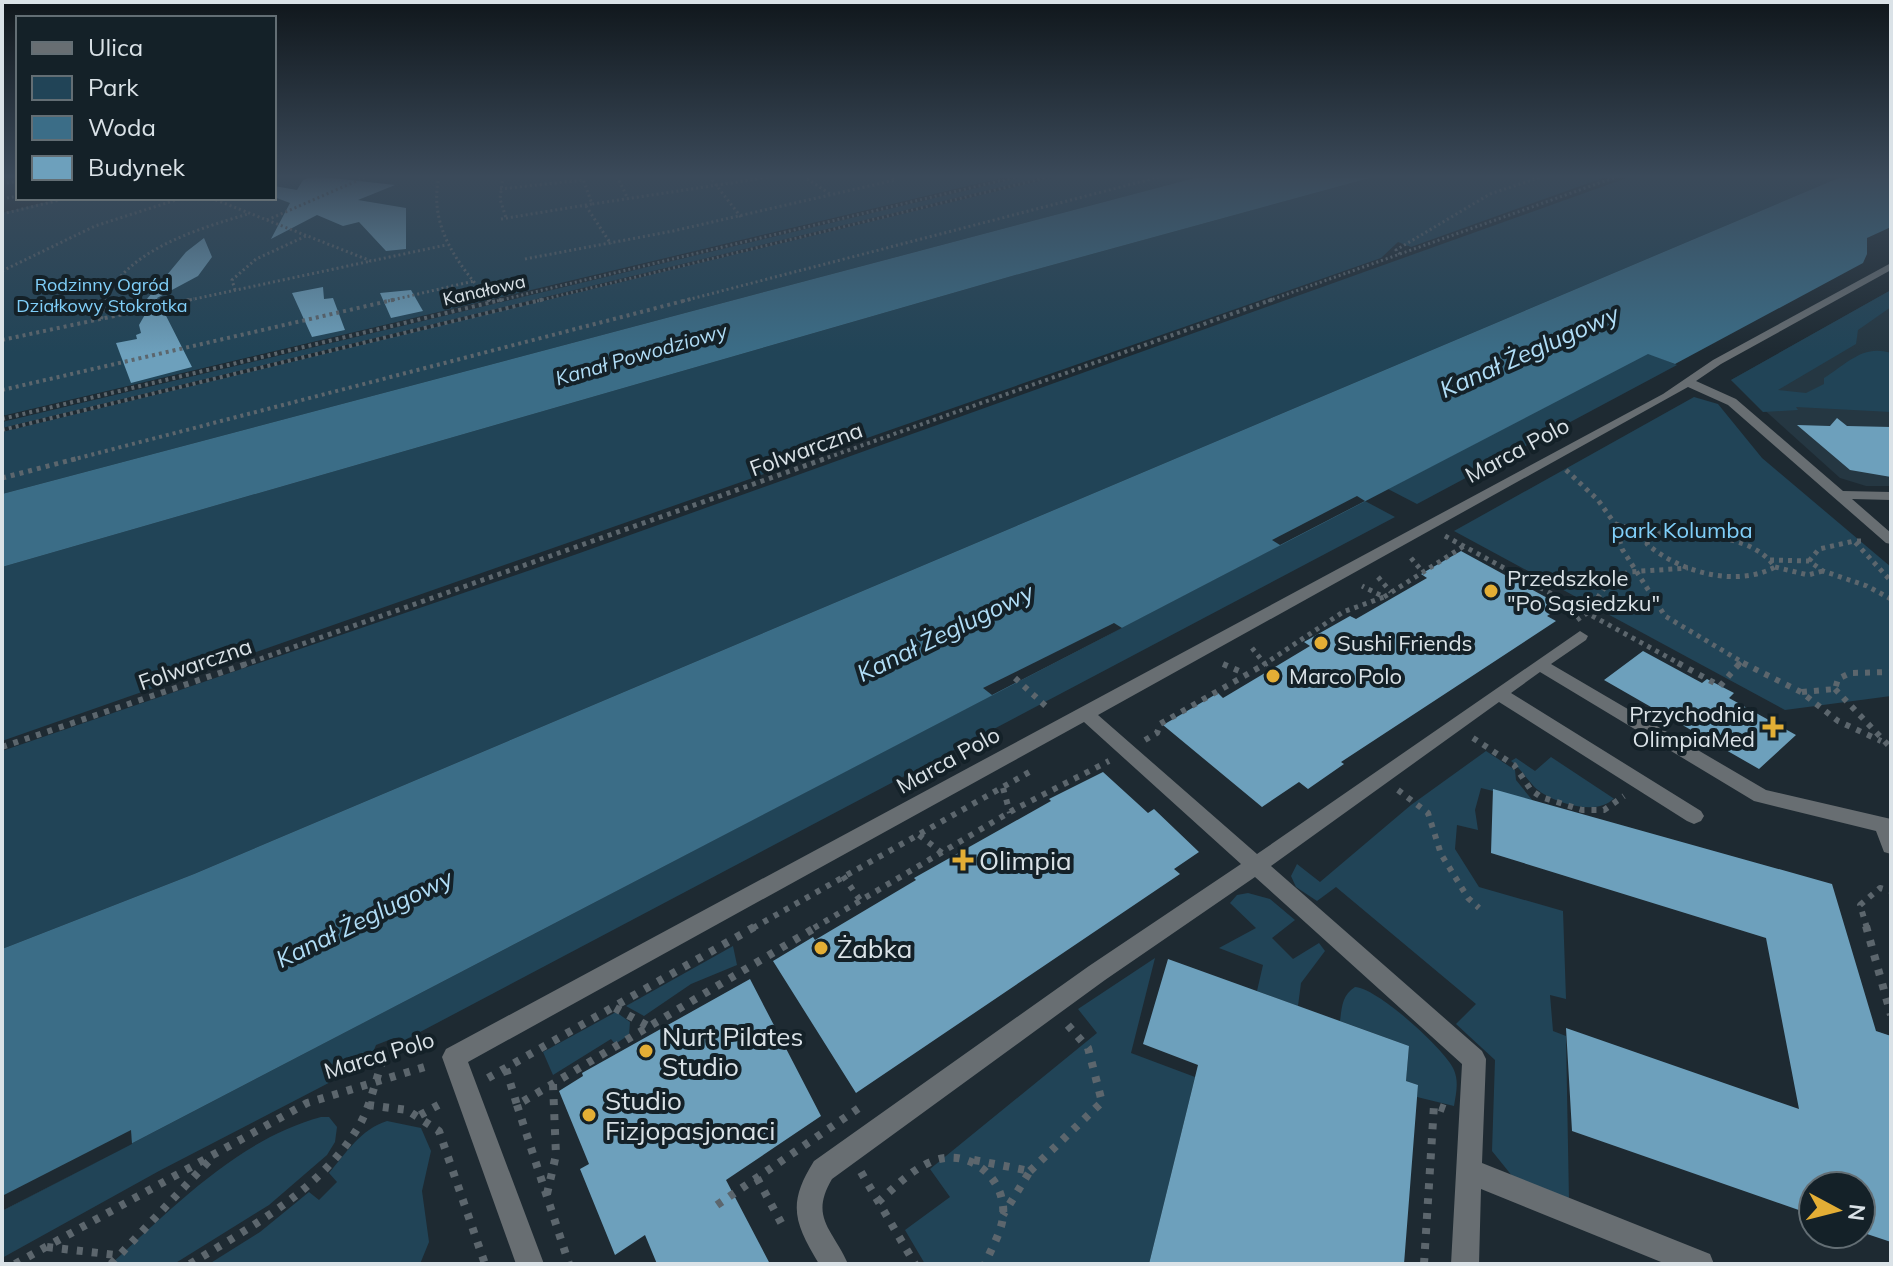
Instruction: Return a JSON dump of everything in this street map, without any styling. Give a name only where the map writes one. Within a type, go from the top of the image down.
[{"type":"street","name":"Marca Polo","points":[[454,1057],[1690,383],[1717,362],[1891,266]]},
{"type":"street","points":[[1690,383],[1732,402],[1891,540]]},
{"type":"street","points":[[1838,495],[1891,496]]},
{"type":"street","points":[[834,1264],[808,1221],[808,1192],[823,1170],[1051,1006],[1580,636]]},
{"type":"street","points":[[1540,665],[1761,796],[1887,826],[1891,846]]},
{"type":"street","points":[[1499,694],[1694,816]]},
{"type":"street","points":[[1085,713],[1474,1059],[1465,1264]]},
{"type":"street","points":[[454,1057],[530,1264]]},
{"type":"street","points":[[1469,1171],[1700,1264]]},
{"type":"path","points":[[2,271],[78,235]]},
{"type":"path","points":[[101,319],[106,298],[120,278],[141,259],[190,235]]},
{"type":"path","points":[[307,235],[371,261]]},
{"type":"path","points":[[235,290],[232,280],[236,275],[259,259],[307,235]]},
{"type":"path","points":[[443,235],[446,245],[491,302]]},
{"type":"path","points":[[605,235],[611,244]]},
{"type":"path","points":[[525,259],[654,235]]},
{"type":"path","name":"Kanałowa","points":[[2,419],[772,235]]},
{"type":"path","points":[[2,430],[809,235]]},
{"type":"path","points":[[2,478],[936,235]]},
{"type":"path","points":[[1400,254],[1396,250],[1403,243],[1419,235]]},
{"type":"path","name":"Folwarczna","points":[[2,747],[313,641],[1453,235]]},
{"type":"path","points":[[2,340],[446,245]]},
{"type":"path","points":[[2,390],[474,281]]},
{"type":"path","points":[[1547,461],[1592,491],[1615,524],[1622,549],[1632,568],[1653,601],[1675,626],[1801,692],[1832,717],[1891,748]]},
{"type":"path","points":[[1615,524],[1651,534],[1699,535],[1744,546],[1770,560],[1775,567]]},
{"type":"path","points":[[1438,532],[1720,686],[1741,662]]},
{"type":"path","points":[[1651,534],[1647,544],[1652,550],[1688,568]]},
{"type":"path","points":[[1809,561],[1819,549],[1866,540]]},
{"type":"path","points":[[1854,541],[1891,581]]},
{"type":"path","points":[[1135,745],[1157,733],[1160,724],[1265,664],[1343,612],[1384,597],[1464,546]]},
{"type":"path","points":[[1411,558],[1422,571]]},
{"type":"path","points":[[1770,560],[1809,561],[1823,571],[1867,586],[1891,599]]},
{"type":"path","points":[[1587,613],[1596,605],[1602,590],[1632,568],[1688,568],[1738,576],[1759,574],[1775,567],[1808,575],[1823,571]]},
{"type":"path","points":[[1378,577],[1391,592]]},
{"type":"path","points":[[1362,586],[1384,597]]},
{"type":"path","points":[[1252,648],[1265,664]]},
{"type":"path","points":[[1223,664],[1245,673]]},
{"type":"path","points":[[1835,689],[1838,679],[1850,673],[1891,672]]},
{"type":"path","points":[[1015,678],[1039,702]]},
{"type":"path","points":[[1801,692],[1835,689]]},
{"type":"path","points":[[1835,689],[1881,741]]},
{"type":"path","points":[[1454,725],[1514,765],[1531,790],[1555,803],[1604,810],[1640,782]]},
{"type":"path","points":[[1101,749],[1121,765]]},
{"type":"path","points":[[517,1105],[1010,813],[1113,758]]},
{"type":"path","points":[[569,1264],[503,1070],[1039,767]]},
{"type":"path","points":[[1394,787],[1428,813],[1441,854],[1468,898],[1479,908]]},
{"type":"path","points":[[1003,788],[1010,813]]},
{"type":"path","points":[[919,835],[942,853]]},
{"type":"path","points":[[1891,891],[1880,888],[1860,905],[1891,1015]]},
{"type":"path","points":[[985,1264],[1003,1215],[1030,1171],[1102,1102],[1088,1048],[1051,1006]]},
{"type":"path","points":[[614,1007],[648,1027]]},
{"type":"path","name":"Marca Polo","points":[[15,1264],[328,1094],[374,1084],[454,1057]]},
{"type":"path","points":[[190,1264],[259,1222],[314,1178],[345,1145],[368,1105],[383,1060]]},
{"type":"path","points":[[547,1195],[556,1155],[553,1084]]},
{"type":"path","points":[[717,1205],[872,1099]]},
{"type":"path","points":[[368,1105],[410,1109],[439,1131],[485,1264]]},
{"type":"path","points":[[420,1115],[437,1105]]},
{"type":"path","points":[[1424,1264],[1434,1105],[1471,1118]]},
{"type":"path","points":[[111,1264],[213,1158]]},
{"type":"path","points":[[878,1202],[935,1160],[973,1160],[1030,1171]]},
{"type":"path","points":[[973,1160],[995,1181],[1002,1196],[1003,1215]]},
{"type":"path","points":[[857,1165],[915,1264]]},
{"type":"path","points":[[757,1178],[790,1240]]},
{"type":"path","points":[[46,1247],[117,1255]]},
{"type":"shaded area","points":[[1891,290],[1891,486],[1866,486],[1840,478],[1731,380]]},
{"type":"green space","name":"Rodzinny Ogród Działkowy Stokrotka","points":[[2,235],[762,235],[2,416]]},
{"type":"green space","points":[[780,235],[802,235],[2,428],[2,422]]},
{"type":"green space","points":[[815,235],[979,235],[2,494],[2,432]]},
{"type":"green space","points":[[1161,235],[1444,235],[1411,247],[1398,242],[1381,258],[2,741],[2,567]]},
{"type":"green space","points":[[1467,235],[1703,235],[194,874],[2,949],[2,751],[577,554]]},
{"type":"green space","points":[[1891,290],[1891,307],[1858,330],[1856,344],[1778,390],[1806,393],[1824,384],[1824,378],[1856,356],[1881,351],[1891,353],[1891,412],[1796,407],[1798,410],[1763,412],[1731,380]]},
{"type":"green space","points":[[1648,353],[1677,365],[1417,504],[1388,489]]},
{"type":"green space","name":"park Kolumba","points":[[1694,397],[1718,404],[1762,458],[1891,567],[1891,696],[1785,710],[1454,531]]},
{"type":"green space","points":[[1365,501],[1395,517],[403,1041],[394,1038],[376,1045],[369,1062],[159,1171],[2,1258],[2,1211]]},
{"type":"green space","points":[[1486,751],[1515,770],[1516,780],[1533,801],[1481,788],[1475,810],[1478,830],[1457,825],[1455,849],[1479,887],[1563,911],[1566,999],[1550,995],[1553,1031],[1566,1036],[1569,1201],[1517,1182],[1492,1151],[1495,1060],[1456,1024],[1476,1004],[1336,887],[1317,901],[1296,887],[1291,876],[1297,864],[1320,882],[1411,805]]},
{"type":"green space","points":[[1551,757],[1614,798],[1599,806],[1589,807],[1558,801],[1538,790],[1511,761],[1516,758],[1535,771]]},
{"type":"green space","points":[[1248,893],[1270,899],[1295,920],[1272,938],[1293,959],[1319,943],[1325,951],[1301,983],[1298,1006],[1257,991],[1263,965],[1219,948],[1256,928],[1230,903],[1237,895]]},
{"type":"green space","points":[[733,946],[737,965],[691,984],[644,1016],[626,1006]]},
{"type":"green space","points":[[1155,958],[1131,1053],[1195,1077],[1149,1264],[925,1264],[905,1230],[950,1197],[930,1169],[1097,1033],[1078,1009]]},
{"type":"green space","points":[[1355,987],[1393,1008],[1425,1035],[1448,1061],[1456,1079],[1454,1106],[1417,1097],[1418,1085],[1406,1081],[1409,1046],[1340,1021],[1345,998]]},
{"type":"green space","points":[[616,1012],[630,1022],[629,1035],[615,1044],[611,1039],[553,1075],[543,1052]]},
{"type":"green space","points":[[329,1117],[337,1127],[335,1142],[327,1155],[269,1205],[174,1264],[111,1264],[183,1199],[235,1158],[291,1127]]},
{"type":"green space","points":[[387,1121],[421,1128],[431,1151],[422,1191],[429,1242],[420,1264],[209,1264],[260,1232],[309,1192],[319,1200],[337,1182],[329,1173],[348,1150],[369,1130]]},
{"type":"water","name":"Kanał Powodziowy","points":[[979,235],[1161,235],[2,567],[2,494]]},
{"type":"water","name":"Kanał Żeglugowy","points":[[1703,235],[1873,235],[1867,238],[1867,254],[1863,263],[1675,364],[1648,354],[2,1211],[2,949],[194,874]]},
{"type":"pier","points":[[1357,496],[1365,501],[1280,545],[1272,540]]},
{"type":"pier","points":[[1114,623],[1122,628],[992,695],[983,688]]},
{"type":"pier","points":[[131,1130],[132,1144],[2,1211],[2,1196]]},
{"type":"building","points":[[371,235],[406,235],[406,249],[386,251]]},
{"type":"building","points":[[204,238],[212,257],[198,276],[157,298],[192,367],[131,383],[116,343],[137,339],[136,335],[141,333],[139,325],[154,299],[142,305],[186,252]]},
{"type":"building","points":[[323,287],[324,299],[333,298],[345,330],[312,337],[292,293]]},
{"type":"building","points":[[411,290],[423,311],[391,318],[380,293]]},
{"type":"building","points":[[1837,418],[1847,426],[1891,427],[1891,477],[1850,470],[1797,425],[1830,426]]},
{"type":"building","points":[[1461,551],[1562,606],[1547,616],[1556,621],[1341,762],[1344,764],[1308,789],[1299,782],[1262,807],[1163,725],[1218,693],[1223,698],[1310,646],[1304,642],[1350,616],[1356,619],[1427,578],[1421,574]]},
{"type":"building","points":[[1643,651],[1702,683],[1707,679],[1734,693],[1729,698],[1796,735],[1759,769],[1604,680]]},
{"type":"building","points":[[1103,772],[1148,813],[1154,809],[1199,852],[1174,869],[1180,874],[856,1093],[773,961],[813,937],[815,940],[916,880],[914,878],[1051,801],[1049,799]]},
{"type":"building","points":[[1493,789],[1832,884],[1876,1031],[1891,1036],[1891,1242],[1877,1237],[1877,1170],[1797,1170],[1797,1209],[1572,1131],[1566,1028],[1799,1109],[1766,938],[1491,853]]},
{"type":"building","points":[[1168,959],[1409,1046],[1406,1081],[1418,1085],[1404,1264],[1149,1264],[1198,1065],[1143,1044]]},
{"type":"building","points":[[750,979],[821,1116],[726,1180],[770,1264],[657,1264],[645,1235],[615,1255],[580,1169],[589,1164],[559,1091],[583,1076],[582,1073]]},
{"type":"place","name":"Przedszkole \"Po Sąsiedzku\"","points":[[1491,591]]},
{"type":"place","name":"Sushi Friends","points":[[1321,643]]},
{"type":"place","name":"Marco Polo","points":[[1273,676]]},
{"type":"place","name":"Przychodnia OlimpiaMed","points":[[1773,727]]},
{"type":"place","name":"Olimpia","points":[[963,860]]},
{"type":"place","name":"Żabka","points":[[821,948]]},
{"type":"place","name":"Nurt Pilates Studio","points":[[646,1051]]},
{"type":"place","name":"Studio Fizjopasjonaci","points":[[589,1115]]}]
